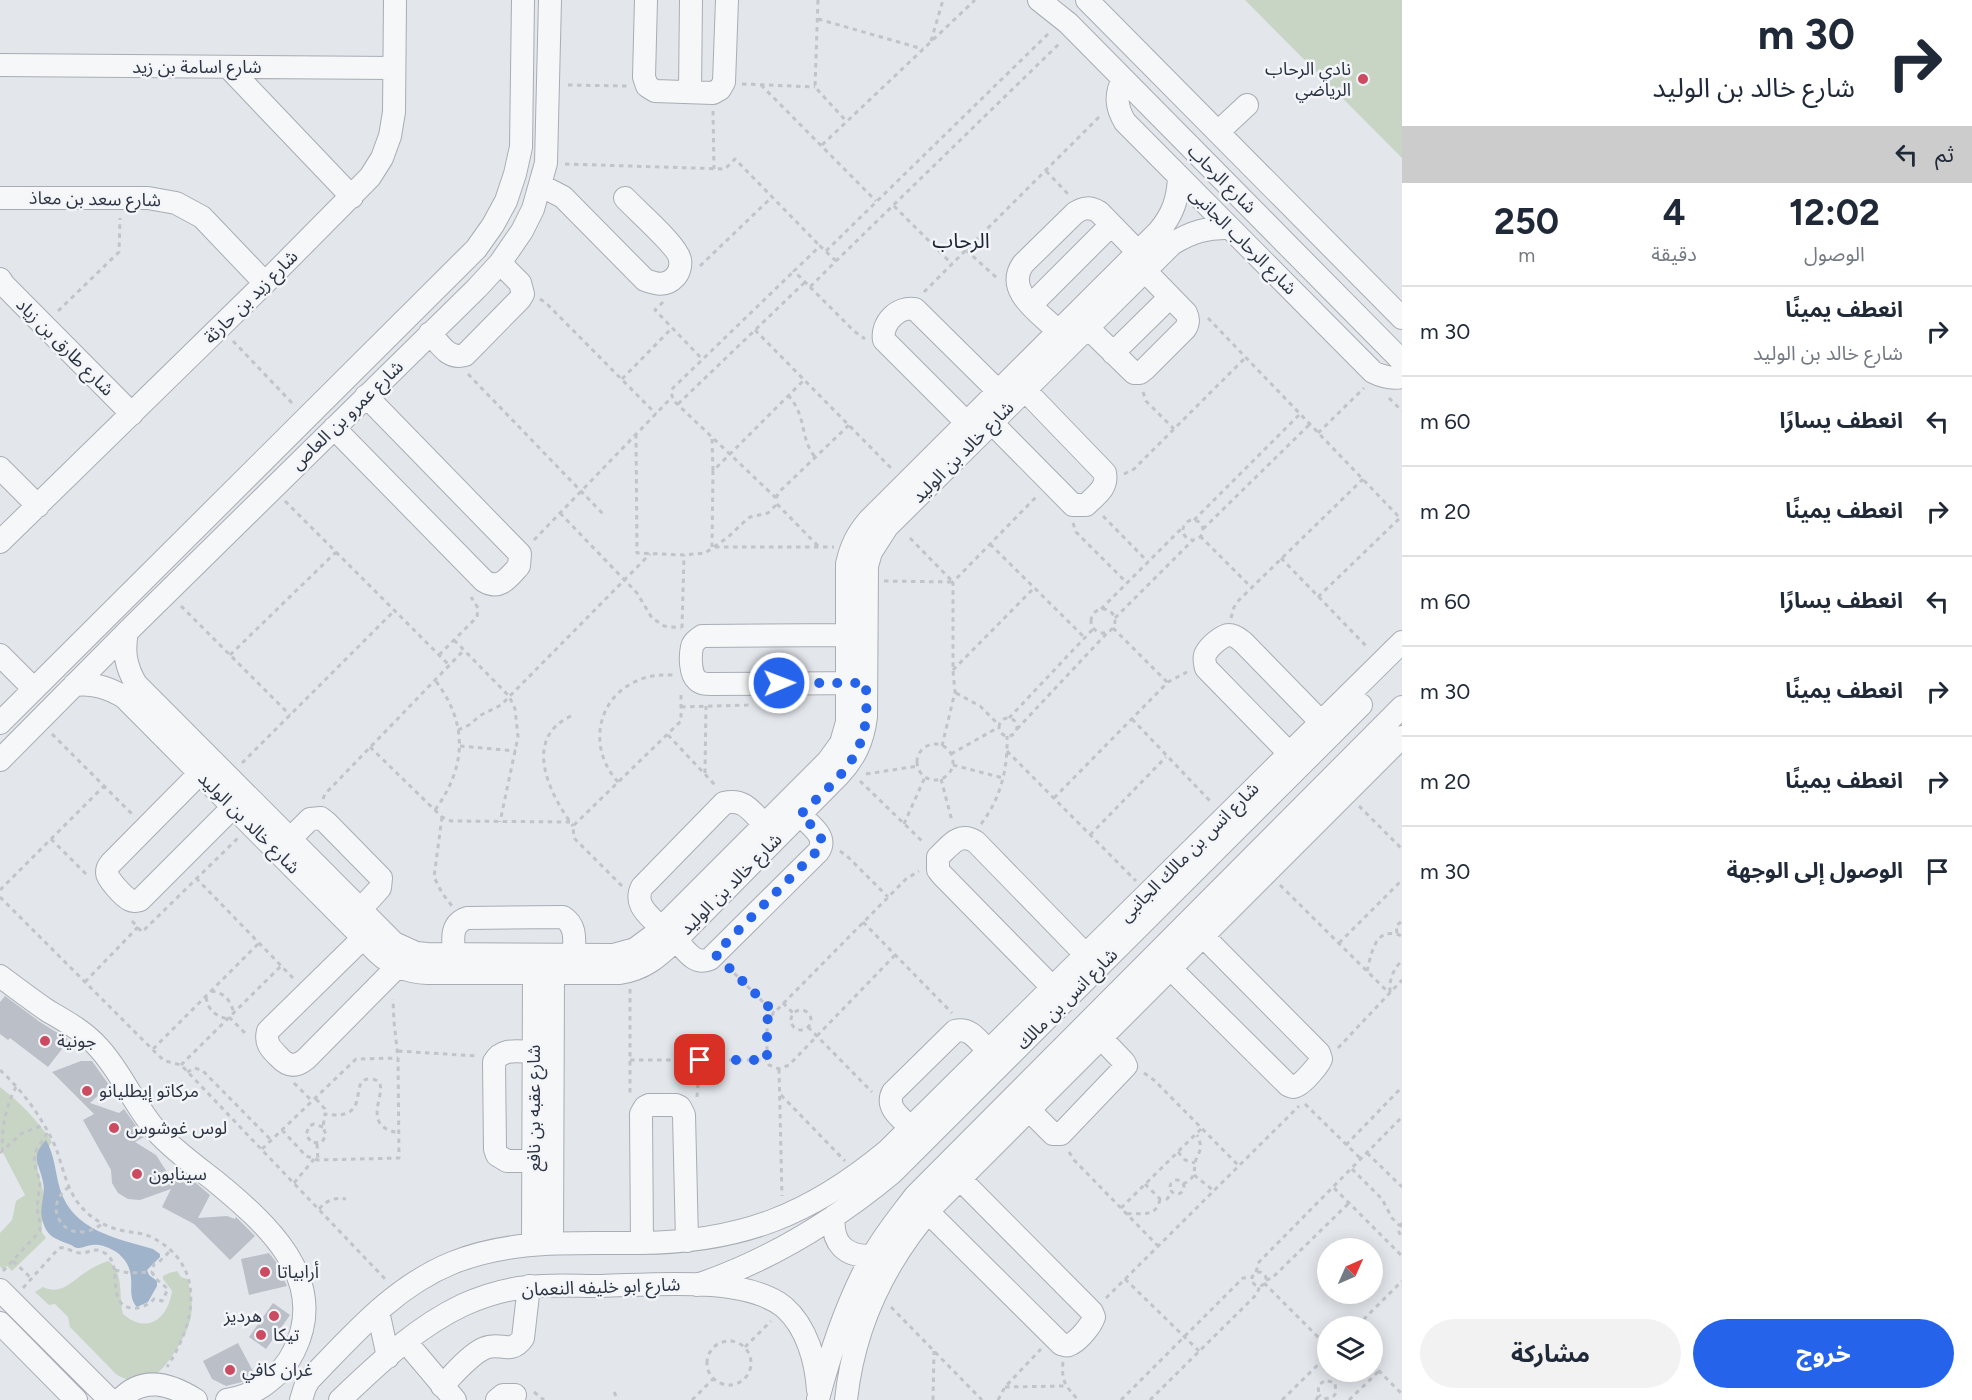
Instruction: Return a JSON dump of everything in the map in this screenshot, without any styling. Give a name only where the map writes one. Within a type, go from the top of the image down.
[{"type":"street","name":"شارع زيد بن حارثة","points":[[0,543],[266,283],[370,177],[382,158],[390,135],[394,112],[396,0]]},
{"type":"street","name":"شارع عمرو بن العاص","points":[[0,723],[476,249],[506,201],[521,147],[523,0]]},
{"type":"street","name":"شارع عمرو بن العاص","points":[[0,760],[500,263],[522,231],[533,208],[546,163],[550,0]]},
{"type":"street","points":[[646,0],[644,77],[647,86],[655,91],[690,92],[718,88],[727,0]]},
{"type":"street","points":[[690,92],[691,0]]},
{"type":"street","name":"شارع الرحاب","points":[[1039,0],[1068,24],[1402,361]]},
{"type":"street","name":"شارع الرحاب","points":[[1087,0],[1402,318]]},
{"type":"street","name":"شارع اسامة بن زيد","points":[[0,65],[394,68]]},
{"type":"street","points":[[228,67],[352,197]]},
{"type":"street","points":[[1116,101],[1123,79]]},
{"type":"street","name":"شارع الرحاب الجانبى","points":[[1116,101],[1125,122],[1373,372],[1378,374]]},
{"type":"street","points":[[1218,132],[1247,105]]},
{"type":"street","name":"شارع خالد بن الوليد","points":[[74,685],[100,686],[123,697],[363,938],[387,961],[397,967],[422,972],[631,972],[658,958],[669,934],[735,867],[851,771],[864,734],[866,717],[856,682],[847,635],[847,564],[851,548],[864,526],[998,391],[1088,328],[1141,262],[1168,220],[1179,192],[1179,177]]},
{"type":"street","points":[[540,185],[563,197],[645,280],[657,285],[670,282],[679,272],[681,259],[674,248],[625,198]]},
{"type":"street","name":"شارع سعد بن معاذ","points":[[0,198],[120,198],[163,199],[177,202],[190,208],[212,227],[266,283]]},
{"type":"street","points":[[1058,332],[1019,292],[1016,282],[1017,272],[1082,208],[1092,208],[1099,212],[1189,318],[1189,324],[1140,373],[1134,373],[1088,328]]},
{"type":"street","points":[[1031,305],[1111,225]]},
{"type":"street","name":"شارع خالد بن الوليد","points":[[735,867],[764,824],[828,761],[842,743],[856,682],[867,566],[878,539],[1025,390],[1058,332],[1141,262],[1185,236],[1200,230],[1215,227],[1230,228]]},
{"type":"street","points":[[430,333],[447,353],[465,355],[523,294],[520,283],[500,263]]},
{"type":"street","name":"شارع طارق بن زياد","points":[[0,279],[132,414]]},
{"type":"street","points":[[1113,353],[1170,297]]},
{"type":"street","points":[[967,423],[884,340],[885,325],[901,310],[915,309],[998,391]]},
{"type":"street","points":[[1378,374],[1393,378],[1402,377]]},
{"type":"street","points":[[992,423],[1051,482],[1081,504],[1105,486],[1105,473],[1025,390]]},
{"type":"street","points":[[334,428],[484,581],[490,585],[502,583],[519,566],[520,554],[366,396]]},
{"type":"street","points":[[0,468],[38,506]]},
{"type":"street","points":[[250,474],[255,487],[261,491],[271,490]]},
{"type":"street","points":[[226,498],[238,504],[244,516]]},
{"type":"street","name":"شارع خالد بن الوليد","points":[[127,632],[125,659],[136,684],[385,936],[404,949],[427,954],[624,953],[669,934]]},
{"type":"street","points":[[847,635],[702,636],[692,646],[692,672],[696,680],[703,684],[856,682]]},
{"type":"street","points":[[1289,753],[1206,668],[1205,654],[1222,638],[1229,635],[1237,637],[1321,722]]},
{"type":"street","name":"شارع انس بن مالك الجانبى","points":[[303,1393],[309,1380],[398,1293],[432,1272],[471,1256],[512,1246],[542,1243],[687,1241],[739,1231],[782,1218],[818,1200],[858,1174],[886,1151],[1321,722],[1392,663],[1402,642]]},
{"type":"street","points":[[0,655],[34,689]]},
{"type":"street","name":"شارع انس بن مالك","points":[[697,1285],[754,1263],[834,1216],[874,1187],[927,1138],[1392,663]]},
{"type":"street","name":"شارع انس بن مالك","points":[[818,1400],[839,1331],[872,1256],[915,1196],[1402,707]]},
{"type":"street","points":[[846,1400],[853,1355],[874,1295],[900,1248],[928,1212],[1402,737]]},
{"type":"street","points":[[200,774],[111,864],[106,874],[108,879],[129,899],[140,900],[233,807]]},
{"type":"street","points":[[764,824],[745,805],[731,801],[724,803],[642,887],[639,902],[643,910],[694,959],[699,961],[710,959],[822,846],[819,834],[800,815]]},
{"type":"street","points":[[290,839],[310,819],[321,818],[381,878],[381,888],[360,910]]},
{"type":"street","points":[[1052,987],[942,875],[938,870],[938,860],[963,839],[976,842],[1085,954]]},
{"type":"street","points":[[454,954],[453,932],[456,925],[467,918],[563,917],[572,925],[574,931],[574,955]]},
{"type":"street","points":[[1170,968],[1288,1085],[1293,1087],[1298,1085],[1319,1064],[1321,1059],[1319,1053],[1203,936]]},
{"type":"street","points":[[363,938],[268,1031],[268,1045],[285,1064],[292,1066],[306,1059],[397,967]]},
{"type":"street","name":"شارع عقبه بن نافع","points":[[542,1243],[533,1161],[534,1052],[544,973]]},
{"type":"street","name":"شارع عقبه بن نافع","points":[[542,1243],[544,973]]},
{"type":"street","points":[[0,976],[47,1010],[66,1020],[98,1047],[112,1063],[133,1100],[159,1134],[260,1221],[289,1255],[303,1288],[305,1305],[304,1323],[296,1347],[282,1370],[268,1383],[252,1392],[227,1400]]},
{"type":"street","points":[[910,1126],[893,1109],[890,1097],[955,1031],[971,1033],[988,1051]]},
{"type":"street","points":[[1029,1110],[1053,1134],[1061,1134],[1126,1066],[1101,1038]]},
{"type":"street","points":[[533,1161],[507,1161],[497,1155],[495,1149],[494,1062],[506,1051],[534,1052]]},
{"type":"street","points":[[642,1243],[641,1114],[645,1107],[650,1105],[676,1105],[680,1107],[684,1115],[687,1241]]},
{"type":"street","points":[[928,1212],[1060,1341],[1071,1344],[1092,1322],[1094,1317],[1092,1312],[960,1179]]},
{"type":"street","points":[[834,1216],[835,1238],[842,1247],[861,1257],[872,1256]]},
{"type":"street","name":"شارع ابو خليفه النعمان","points":[[340,1400],[388,1357],[433,1322],[463,1305],[495,1293],[529,1286],[697,1285],[743,1290],[765,1296],[784,1308]]},
{"type":"street","points":[[406,1342],[448,1393],[483,1348],[498,1346],[512,1348],[519,1344],[523,1338],[529,1286]]},
{"type":"street","points":[[0,1290],[110,1400]]},
{"type":"street","points":[[784,1308],[800,1327],[811,1350],[817,1374],[818,1400]]},
{"type":"street","points":[[378,1311],[388,1357]]},
{"type":"street","points":[[0,1323],[76,1400]]},
{"type":"street","points":[[296,1347],[341,1348]]},
{"type":"street","points":[[296,1347],[303,1393]]},
{"type":"street","points":[[120,1400],[133,1390],[155,1384],[179,1390],[196,1400]]},
{"type":"path","points":[[818,0],[815,87],[847,122]]},
{"type":"path","points":[[930,42],[943,0]]},
{"type":"path","points":[[822,145],[975,0]]},
{"type":"path","points":[[818,19],[923,50]]},
{"type":"path","points":[[826,251],[876,201],[1068,24]]},
{"type":"path","points":[[810,287],[893,206],[1068,24]]},
{"type":"path","points":[[548,85],[647,86]]},
{"type":"path","points":[[761,86],[876,201]]},
{"type":"path","points":[[714,169],[718,88],[815,87]]},
{"type":"path","points":[[915,309],[920,296],[1116,101]]},
{"type":"path","points":[[546,163],[725,169],[735,159],[836,261]]},
{"type":"path","points":[[1045,171],[1082,208]]},
{"type":"path","points":[[696,270],[772,197]]},
{"type":"path","points":[[44,325],[119,252],[120,198]]},
{"type":"path","points":[[893,206],[952,264]]},
{"type":"path","points":[[776,498],[678,404],[671,393],[673,387],[820,246]]},
{"type":"path","points":[[966,250],[999,280],[1016,282]]},
{"type":"path","points":[[794,271],[854,331],[871,342],[889,345]]},
{"type":"path","points":[[678,404],[805,282]]},
{"type":"path","points":[[523,294],[536,297],[546,303],[656,414]]},
{"type":"path","points":[[663,302],[655,310],[703,360]]},
{"type":"path","points":[[1207,318],[1401,517],[1318,597]]},
{"type":"path","points":[[220,327],[307,418]]},
{"type":"path","points":[[622,380],[672,328]]},
{"type":"path","points":[[755,330],[906,483]]},
{"type":"path","points":[[459,356],[471,377],[604,515]]},
{"type":"path","points":[[1105,473],[1126,474],[1245,357]]},
{"type":"path","points":[[1140,373],[1142,391],[1146,401],[1174,429]]},
{"type":"path","points":[[1318,433],[1378,374]]},
{"type":"path","points":[[713,471],[804,380]]},
{"type":"path","points":[[788,395],[798,408],[804,424],[806,442],[815,458]]},
{"type":"path","points":[[520,554],[672,397]]},
{"type":"path","points":[[1101,609],[1188,521],[1194,520],[1300,414]]},
{"type":"path","points":[[955,692],[980,706],[999,726],[1001,733],[1013,734],[1113,628],[1115,618],[1193,540],[1200,536],[1203,529],[1310,424]]},
{"type":"path","points":[[818,546],[777,504],[776,498],[779,492],[849,425]]},
{"type":"path","points":[[636,434],[637,553],[684,555],[705,553],[728,538],[744,521],[756,515],[768,513],[777,504]]},
{"type":"path","points":[[712,437],[712,547]]},
{"type":"path","points":[[1229,635],[1234,607],[1363,479]]},
{"type":"path","points":[[942,746],[955,692],[952,671],[953,582],[1051,482]]},
{"type":"path","points":[[271,490],[449,665]]},
{"type":"path","points":[[1127,583],[1076,532],[1072,519],[1081,504],[1148,562]]},
{"type":"path","points":[[560,513],[638,593],[652,618],[664,626],[682,628],[684,555]]},
{"type":"path","points":[[1194,520],[1201,524],[1203,529]]},
{"type":"path","points":[[894,521],[953,582]]},
{"type":"path","points":[[1184,526],[1185,535],[1193,540]]},
{"type":"path","points":[[1200,536],[1252,588]]},
{"type":"path","points":[[990,544],[1085,638]]},
{"type":"path","points":[[712,547],[851,548]]},
{"type":"path","points":[[231,655],[336,552]]},
{"type":"path","points":[[458,730],[469,726],[481,715],[496,708],[650,554]]},
{"type":"path","points":[[1281,558],[1318,597],[1392,663]]},
{"type":"path","points":[[866,580],[953,582]]},
{"type":"path","points":[[952,671],[1034,588]]},
{"type":"path","points":[[168,592],[290,715]]},
{"type":"path","points":[[439,655],[474,621],[478,612],[476,602],[468,593]]},
{"type":"path","points":[[1108,632],[1103,633],[1094,628],[1091,623],[1092,616],[1095,611],[1107,609],[1115,618]]},
{"type":"path","points":[[228,777],[394,611]]},
{"type":"path","points":[[1009,718],[1094,628]]},
{"type":"path","points":[[1113,628],[1168,682]]},
{"type":"path","points":[[454,640],[509,696],[518,723],[516,752],[500,822]]},
{"type":"path","points":[[321,818],[324,794],[464,650]]},
{"type":"path","points":[[1054,798],[1168,682],[1183,673],[1206,668]]},
{"type":"path","points":[[618,782],[605,765],[600,746],[600,727],[607,709],[618,694],[633,682],[652,676],[681,675]]},
{"type":"path","points":[[435,680],[450,703],[458,730],[459,746],[458,763],[453,780],[435,810]]},
{"type":"path","points":[[573,826],[681,721],[681,686]]},
{"type":"path","points":[[705,774],[706,706]]},
{"type":"path","points":[[571,716],[550,730],[544,742],[542,754],[550,786],[573,826],[574,838],[639,902]]},
{"type":"path","points":[[951,754],[999,726],[1004,718],[1014,720],[1017,729]]},
{"type":"path","points":[[1132,719],[1225,816]]},
{"type":"path","points":[[39,721],[146,828]]},
{"type":"path","points":[[668,735],[731,801]]},
{"type":"path","points":[[941,779],[963,839],[985,819],[996,800],[1004,779],[1006,735]]},
{"type":"path","points":[[934,744],[942,746],[951,754],[950,771],[941,779],[933,780],[925,777],[918,766],[917,758],[920,751],[934,744]]},
{"type":"path","points":[[459,746],[516,752]]},
{"type":"path","points":[[370,747],[442,817],[451,822],[570,822]]},
{"type":"path","points":[[1007,751],[1147,893]]},
{"type":"path","points":[[1090,835],[1167,756]]},
{"type":"path","points":[[952,765],[1004,779]]},
{"type":"path","points":[[851,771],[918,766]]},
{"type":"path","points":[[851,771],[938,860],[915,873],[888,897],[767,1020],[769,1065],[779,1069],[789,1065],[895,955]]},
{"type":"path","points":[[904,824],[925,777]]},
{"type":"path","points":[[0,890],[104,786]]},
{"type":"path","points":[[1346,793],[1402,849]]},
{"type":"path","points":[[442,817],[434,877],[442,893],[453,907],[467,918]]},
{"type":"path","points":[[822,846],[840,851],[888,897]]},
{"type":"path","points":[[1267,872],[1390,994]]},
{"type":"path","points":[[196,879],[307,992]]},
{"type":"path","points":[[1339,943],[1402,880]]},
{"type":"path","points":[[0,897],[165,1061],[181,1065],[398,1293]]},
{"type":"path","points":[[1397,933],[1396,926],[1402,921]]},
{"type":"path","points":[[863,922],[971,1033]]},
{"type":"path","points":[[85,982],[138,927]]},
{"type":"path","points":[[1367,971],[1375,942],[1385,934],[1397,933],[1402,936]]},
{"type":"path","points":[[153,1049],[259,943]]},
{"type":"path","points":[[715,954],[774,1012]]},
{"type":"path","points":[[1390,994],[1390,978],[1402,961]]},
{"type":"path","points":[[181,1065],[281,966]]},
{"type":"path","points":[[1321,1059],[1339,1047],[1402,980]]},
{"type":"path","points":[[211,992],[224,995],[229,1000],[234,1013]]},
{"type":"path","points":[[206,997],[210,1009],[215,1014],[228,1019]]},
{"type":"path","points":[[282,1130],[306,1156],[316,1159],[399,1158],[398,1051],[393,1022],[393,997]]},
{"type":"path","points":[[783,1003],[793,1013]]},
{"type":"path","points":[[800,1010],[808,1013],[811,1020],[808,1027],[801,1030],[794,1027],[791,1020],[793,1013],[800,1010]]},
{"type":"path","points":[[808,1027],[878,1099],[893,1109]]},
{"type":"path","points":[[398,1051],[497,1057]]},
{"type":"path","points":[[262,1149],[356,1059],[398,1058]]},
{"type":"path","points":[[630,1060],[767,1060]]},
{"type":"path","points":[[684,1115],[698,1094],[700,1060]]},
{"type":"path","points":[[1126,1066],[1154,1080],[1239,1166]]},
{"type":"path","points":[[187,1072],[195,1068],[203,1071],[271,1140]]},
{"type":"path","points":[[779,1069],[782,1218]]},
{"type":"path","points":[[0,1070],[16,1087],[44,1125],[61,1161],[69,1187],[82,1208],[102,1224],[149,1236],[171,1250],[181,1263],[192,1293],[192,1309],[185,1333],[168,1365]]},
{"type":"path","points":[[325,1114],[340,1116],[353,1110],[358,1100],[359,1084],[363,1080],[372,1079],[381,1087],[376,1108],[380,1123],[386,1128],[400,1132]]},
{"type":"path","points":[[1,1153],[5,1118],[16,1087]]},
{"type":"path","points":[[1346,1144],[1402,1087]]},
{"type":"path","points":[[780,1094],[858,1174]]},
{"type":"path","points":[[315,1098],[325,1109],[323,1127],[326,1135],[322,1142],[317,1144],[308,1140],[306,1136],[309,1126],[314,1124],[323,1127]]},
{"type":"path","points":[[1092,1312],[1303,1102],[1361,1159]]},
{"type":"path","points":[[1349,1203],[1272,1278],[1255,1284],[1253,1277],[1259,1262],[1402,1117]]},
{"type":"path","points":[[1,1153],[21,1133],[44,1125]]},
{"type":"path","points":[[1121,1208],[1202,1128]]},
{"type":"path","points":[[0,1274],[40,1231],[37,1208],[40,1182],[34,1162],[35,1152],[48,1132]]},
{"type":"path","points":[[1061,1134],[1074,1160],[1158,1246]]},
{"type":"path","points":[[1183,1184],[1192,1179],[1194,1175],[1195,1162],[1201,1145],[1196,1134]]},
{"type":"path","points":[[294,1183],[316,1159],[317,1144]]},
{"type":"path","points":[[1178,1152],[1185,1160],[1195,1162]]},
{"type":"path","points":[[1367,1153],[1402,1187]]},
{"type":"path","points":[[1352,1169],[1382,1199],[1392,1218],[1401,1225],[1399,1234],[1402,1238]]},
{"type":"path","points":[[1194,1175],[1214,1191]]},
{"type":"path","points":[[1172,1193],[1170,1186],[1174,1181],[1180,1181],[1183,1184]]},
{"type":"path","points":[[1145,1184],[1160,1199],[1167,1199],[1172,1193]]},
{"type":"path","points":[[1172,1193],[1183,1191],[1183,1184]]},
{"type":"path","points":[[69,1187],[62,1192],[56,1205],[63,1225],[83,1233],[102,1224]]},
{"type":"path","points":[[1334,1188],[1401,1253]]},
{"type":"path","points":[[319,1209],[333,1198],[346,1199]]},
{"type":"path","points":[[1127,1214],[1151,1213],[1160,1199]]},
{"type":"path","points":[[40,1269],[56,1250],[65,1247],[81,1253],[92,1250],[103,1252],[111,1260],[119,1300],[128,1308],[134,1309],[146,1307],[154,1299],[162,1301],[168,1289],[150,1272]]},
{"type":"path","points":[[150,1272],[154,1264],[171,1250]]},
{"type":"path","points":[[13,1261],[31,1278]]},
{"type":"path","points":[[114,1270],[129,1273],[150,1272]]},
{"type":"path","points":[[1149,1400],[1257,1294],[1265,1274],[1256,1272]]},
{"type":"path","points":[[1121,1400],[1243,1278],[1253,1277]]},
{"type":"path","points":[[1125,1279],[1199,1351]]},
{"type":"path","points":[[1367,1316],[1402,1281]]},
{"type":"path","points":[[1263,1283],[1317,1336]]},
{"type":"path","points":[[874,1295],[982,1400]]},
{"type":"path","points":[[745,1347],[784,1308]]},
{"type":"path","points":[[725,1341],[739,1343],[745,1347],[751,1360],[751,1367],[745,1380],[732,1386],[718,1383],[713,1379],[706,1367],[706,1359],[713,1347],[725,1341]]},
{"type":"path","points":[[1060,1341],[1065,1386],[1078,1400]]},
{"type":"path","points":[[998,1400],[1005,1387],[1060,1341]]},
{"type":"path","points":[[933,1351],[933,1400]]},
{"type":"path","points":[[1282,1400],[1317,1366]]},
{"type":"path","points":[[1383,1375],[1402,1394]]},
{"type":"path","points":[[692,1400],[713,1379]]},
{"type":"path","points":[[1316,1400],[1319,1395],[1318,1386],[1321,1382],[1326,1380],[1335,1383],[1336,1393],[1333,1397],[1324,1399],[1319,1395]]},
{"type":"path","points":[[1349,1400],[1368,1382]]},
{"type":"path","points":[[1005,1387],[1065,1386]]},
{"type":"path","points":[[614,1392],[618,1400]]},
{"type":"green space","name":"نادي الرحاب الرياضي","points":[[1245,0],[1402,0],[1402,158]]},
{"type":"green space","points":[[0,1087],[28,1112],[52,1142],[39,1159],[37,1168],[45,1199],[41,1231],[46,1238],[12,1271],[7,1266],[2,1269],[0,1266],[0,1233],[12,1220],[16,1201],[25,1195],[0,1147]]},
{"type":"green space","points":[[108,1261],[117,1271],[119,1278],[123,1314],[140,1323],[155,1321],[170,1301],[172,1291],[163,1276],[177,1271],[181,1277],[187,1279],[192,1306],[186,1331],[178,1348],[166,1364],[155,1375],[145,1379],[130,1380],[116,1374],[70,1327],[68,1317],[55,1304],[49,1305],[35,1292],[43,1287],[61,1289],[91,1269]]},
{"type":"water","points":[[46,1140],[60,1189],[75,1215],[98,1231],[153,1249],[160,1254],[160,1257],[147,1270],[149,1275],[157,1281],[157,1286],[148,1302],[137,1307],[133,1302],[130,1270],[116,1251],[100,1245],[75,1248],[52,1236],[46,1230],[41,1214],[44,1187],[37,1156]]},
{"type":"building","points":[[5,996],[69,1040],[48,1067],[10,1038],[8,1040],[0,1034],[0,1002]]},
{"type":"building","points":[[81,1061],[92,1061],[109,1085],[90,1103],[119,1113],[124,1109],[144,1137],[135,1142],[156,1155],[174,1183],[178,1174],[196,1183],[210,1195],[198,1218],[227,1216],[235,1219],[236,1217],[255,1236],[230,1260],[194,1224],[162,1207],[171,1189],[140,1200],[128,1199],[118,1193],[112,1183],[111,1170],[83,1120],[94,1114],[52,1072]]},
{"type":"building","name":"أرابياتا","points":[[269,1253],[276,1262],[287,1286],[249,1295],[241,1259]]},
{"type":"building","points":[[273,1303],[290,1315],[266,1349],[249,1337]]},
{"type":"building","name":"غران كافي","points":[[238,1343],[255,1375],[242,1382],[226,1386],[212,1379],[203,1361]]},
{"type":"place","name":"نادي الرحاب الرياضي","points":[[1363,79]]},
{"type":"place","name":"جونية","points":[[45,1041]]},
{"type":"place","name":"مركاتو إيطليانو","points":[[87,1091]]},
{"type":"place","name":"لوس غوشوس","points":[[114,1128]]},
{"type":"place","name":"سينابون","points":[[137,1174]]},
{"type":"place","name":"أرابياتا","points":[[265,1272]]},
{"type":"place","name":"هرديز","points":[[274,1316]]},
{"type":"place","name":"تيكا","points":[[261,1335]]},
{"type":"place","name":"غران كافي","points":[[230,1370]]},
{"type":"district","name":"الرحاب","points":[[961,241]]},
{"type":"route","points":[[700,1060],[767,1060],[767,1020],[774,1012],[715,954],[818,852],[822,846],[822,840],[800,815],[850,763],[864,734],[866,683],[779,683]]}]
